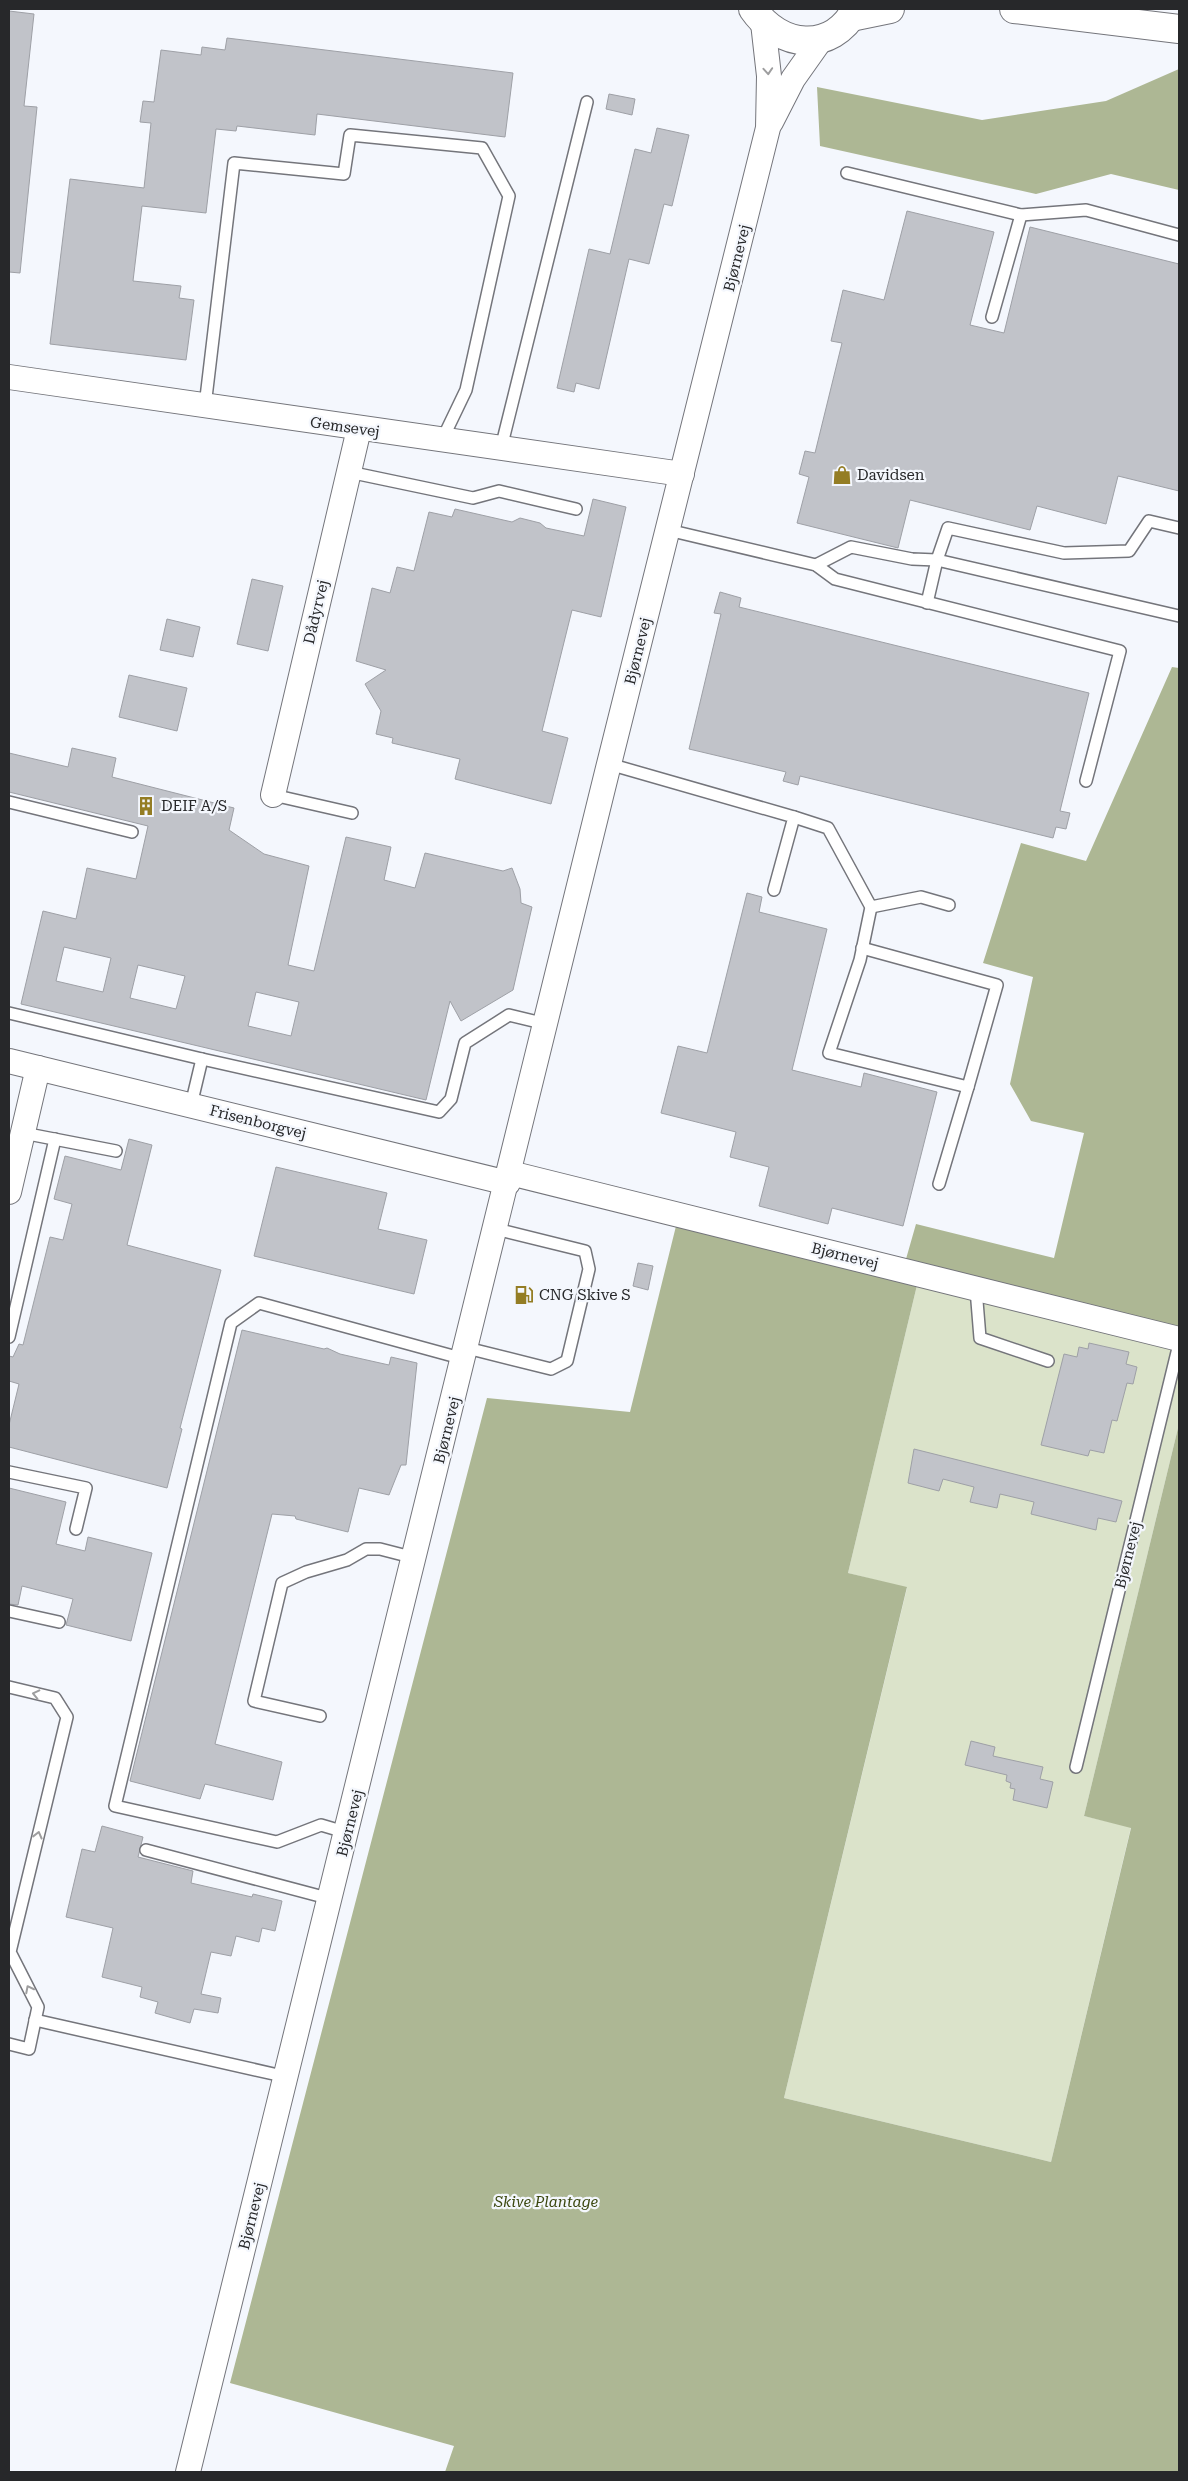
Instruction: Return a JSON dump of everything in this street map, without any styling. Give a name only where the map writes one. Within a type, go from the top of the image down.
[{"type":"main road","points":[[758,16],[776,33],[791,39],[806,40],[822,38],[838,30],[854,13],[890,9]]},
{"type":"main road","points":[[1014,9],[1179,29]]},
{"type":"street","name":"Bjørnevej","points":[[188,2472],[332,1899],[609,764],[768,128],[769,76],[758,16]]},
{"type":"street","name":"Bjørnevej","points":[[768,128],[793,79],[822,38]]},
{"type":"street","name":"Gemsevej","points":[[9,377],[359,429],[682,474]]},
{"type":"street","name":"Dådyrvej","points":[[273,795],[359,429]]},
{"type":"street","name":"Frisenborgvej","points":[[9,1061],[509,1178]]},
{"type":"street","points":[[9,1192],[38,1068]]},
{"type":"street","name":"Bjørnevej","points":[[509,1178],[1179,1339]]},
{"type":"lane","points":[[1064,9],[1119,21]]},
{"type":"lane","points":[[501,448],[587,102]]},
{"type":"lane","points":[[206,406],[234,163],[344,174],[350,135],[482,148],[509,196],[466,390],[442,440]]},
{"type":"lane","points":[[847,173],[1021,215],[1086,210],[1179,235]]},
{"type":"lane","points":[[992,317],[1021,215]]},
{"type":"lane","points":[[349,472],[473,498],[499,491],[576,509]]},
{"type":"lane","points":[[927,602],[937,560],[948,528],[1064,553],[1129,551],[1149,521],[1179,528]]},
{"type":"lane","points":[[668,530],[816,564],[835,579],[1120,652],[1086,781]]},
{"type":"lane","points":[[816,564],[851,547],[912,559],[937,560],[1179,616]]},
{"type":"lane","points":[[609,764],[828,828],[871,907],[862,948],[829,1053],[968,1087]]},
{"type":"lane","points":[[273,795],[352,813]]},
{"type":"lane","points":[[9,802],[132,832]]},
{"type":"lane","points":[[774,890],[794,817]]},
{"type":"lane","points":[[871,907],[922,897],[949,905]]},
{"type":"lane","points":[[862,948],[997,985],[939,1184]]},
{"type":"lane","points":[[9,1013],[202,1059],[439,1112],[451,1099],[465,1043],[509,1015],[546,1024]]},
{"type":"lane","points":[[191,1105],[202,1059]]},
{"type":"lane","points":[[23,1132],[116,1151]]},
{"type":"lane","points":[[9,1337],[55,1139]]},
{"type":"lane","points":[[348,1832],[321,1825],[277,1842],[115,1806],[231,1323],[259,1303],[465,1353],[551,1369],[567,1361],[589,1269],[585,1251],[496,1229]]},
{"type":"lane","points":[[976,1289],[980,1338],[1048,1361]]},
{"type":"lane","name":"Bjørnevej","points":[[1076,1767],[1179,1344]]},
{"type":"lane","points":[[9,1472],[86,1488],[76,1529]]},
{"type":"lane","points":[[320,1716],[254,1701],[282,1583],[306,1572],[347,1560],[366,1548],[380,1549],[415,1558]]},
{"type":"lane","points":[[9,1611],[60,1622]]},
{"type":"lane","points":[[9,1687],[55,1698],[67,1717],[10,1952],[38,2008],[29,2049],[9,2044]]},
{"type":"lane","points":[[146,1850],[332,1899]]},
{"type":"lane","points":[[35,2020],[287,2077]]},
{"type":"green space","points":[[1179,69],[1179,190],[1111,174],[1036,194],[820,146],[817,87],[982,120],[1106,101]]},
{"type":"green space","points":[[1172,667],[1179,668],[1179,1330],[906,1259],[916,1224],[1054,1258],[1084,1133],[1031,1121],[1010,1084],[1033,977],[983,963],[1021,843],[1086,861]]},
{"type":"green space","name":"Skive Plantage","points":[[677,1222],[918,1281],[848,1573],[907,1587],[784,2098],[1051,2162],[1131,1828],[1084,1816],[1179,1424],[1179,2472],[445,2472],[454,2446],[230,2383],[487,1398],[630,1412]]},
{"type":"green space","points":[[918,1281],[1179,1344],[1179,1424],[1084,1816],[1131,1827],[1051,2162],[784,2098],[907,1588],[848,1573]]},
{"type":"building","points":[[9,11],[34,14],[24,106],[37,107],[20,273],[9,272]]},
{"type":"building","points":[[227,38],[513,73],[505,137],[317,114],[315,135],[237,126],[236,131],[216,129],[206,213],[142,206],[133,281],[181,286],[179,298],[194,300],[186,360],[50,344],[70,179],[144,188],[151,123],[140,122],[143,101],[154,102],[161,50],[201,55],[202,47],[225,50]]},
{"type":"building","points":[[609,94],[635,99],[632,115],[606,109]]},
{"type":"building","points":[[657,128],[689,135],[672,206],[664,204],[649,264],[629,259],[599,389],[576,383],[574,392],[557,388],[589,249],[610,254],[635,149],[651,153]]},
{"type":"building","points":[[907,211],[994,232],[970,325],[1004,333],[1030,227],[1179,264],[1179,491],[1118,476],[1106,524],[1037,506],[1030,530],[910,500],[898,548],[797,523],[809,477],[799,474],[805,451],[815,453],[842,343],[831,341],[843,290],[884,300]]},
{"type":"building","points":[[593,499],[626,507],[601,617],[572,610],[542,731],[568,738],[551,804],[455,779],[460,759],[392,743],[393,738],[376,734],[381,711],[365,684],[386,670],[356,661],[372,588],[390,593],[397,567],[414,571],[429,512],[452,517],[455,509],[512,522],[520,518],[540,523],[546,528],[584,536]]},
{"type":"building","points":[[252,579],[283,586],[268,651],[237,644]]},
{"type":"building","points":[[720,592],[741,598],[739,607],[1089,693],[1060,811],[1070,813],[1066,829],[1056,827],[1053,838],[800,776],[798,785],[783,781],[786,772],[689,749],[721,614],[714,613]]},
{"type":"building","points":[[167,619],[200,627],[193,657],[160,650]]},
{"type":"building","points":[[129,675],[187,688],[177,731],[119,717]]},
{"type":"building","name":"DEIF A/S","points":[[72,748],[116,758],[112,777],[234,808],[229,830],[264,854],[309,866],[288,965],[314,971],[346,837],[391,847],[384,880],[415,888],[425,853],[503,871],[512,868],[520,889],[521,903],[532,907],[513,990],[461,1021],[450,1001],[426,1100],[21,1004],[43,911],[76,919],[87,868],[136,879],[148,826],[9,792],[9,753],[68,767]],"holes":[[[64,947],[111,958],[103,992],[56,981]],[[138,965],[185,976],[176,1009],[130,998]],[[256,992],[299,1002],[291,1036],[248,1026]]]},
{"type":"building","points":[[747,893],[762,897],[759,912],[827,929],[792,1070],[861,1087],[864,1073],[937,1092],[903,1226],[832,1208],[828,1224],[759,1206],[769,1167],[730,1157],[736,1132],[661,1113],[678,1046],[707,1053]]},
{"type":"building","points":[[129,1139],[152,1145],[127,1245],[221,1270],[180,1428],[182,1429],[167,1488],[9,1447],[9,1425],[19,1384],[9,1381],[9,1356],[13,1357],[19,1344],[23,1345],[50,1237],[63,1240],[72,1204],[54,1199],[65,1156],[121,1170]]},
{"type":"building","points":[[276,1167],[387,1193],[378,1229],[427,1240],[414,1294],[254,1256]]},
{"type":"building","points":[[638,1263],[653,1266],[648,1290],[633,1286]]},
{"type":"building","points":[[242,1330],[324,1349],[327,1348],[340,1354],[389,1365],[391,1357],[417,1363],[406,1465],[401,1465],[389,1495],[359,1488],[348,1532],[296,1519],[295,1516],[272,1514],[215,1744],[282,1762],[273,1800],[205,1784],[200,1799],[130,1781]]},
{"type":"building","points":[[1089,1343],[1129,1352],[1126,1364],[1137,1367],[1133,1384],[1127,1383],[1117,1421],[1112,1420],[1104,1453],[1090,1450],[1088,1456],[1041,1445],[1064,1354],[1077,1357],[1079,1347],[1088,1349]]},
{"type":"building","points":[[914,1449],[1122,1501],[1116,1522],[1098,1518],[1096,1530],[1031,1514],[1034,1502],[1000,1494],[997,1508],[970,1502],[974,1487],[943,1479],[939,1491],[908,1483]]},
{"type":"building","points":[[9,1488],[66,1502],[56,1544],[85,1551],[88,1537],[152,1553],[131,1641],[66,1625],[73,1599],[22,1586],[18,1605],[9,1604]]},
{"type":"building","points":[[971,1741],[995,1747],[993,1756],[1043,1767],[1040,1779],[1053,1782],[1047,1808],[1013,1800],[1015,1789],[1010,1788],[1011,1783],[1006,1781],[1007,1775],[965,1765]]},
{"type":"building","points":[[102,1826],[143,1837],[138,1857],[193,1871],[191,1883],[252,1897],[253,1894],[282,1901],[275,1931],[262,1928],[259,1942],[236,1936],[231,1956],[211,1952],[201,1994],[221,1998],[218,2013],[194,2009],[190,2023],[155,2013],[158,2002],[140,1997],[142,1987],[102,1977],[113,1928],[66,1917],[82,1849],[95,1852]]},
{"type":"place","name":"Davidsen","points":[[842,475]]},
{"type":"place","name":"DEIF A/S","points":[[146,806]]},
{"type":"place","name":"CNG Skive S","points":[[524,1295]]}]
